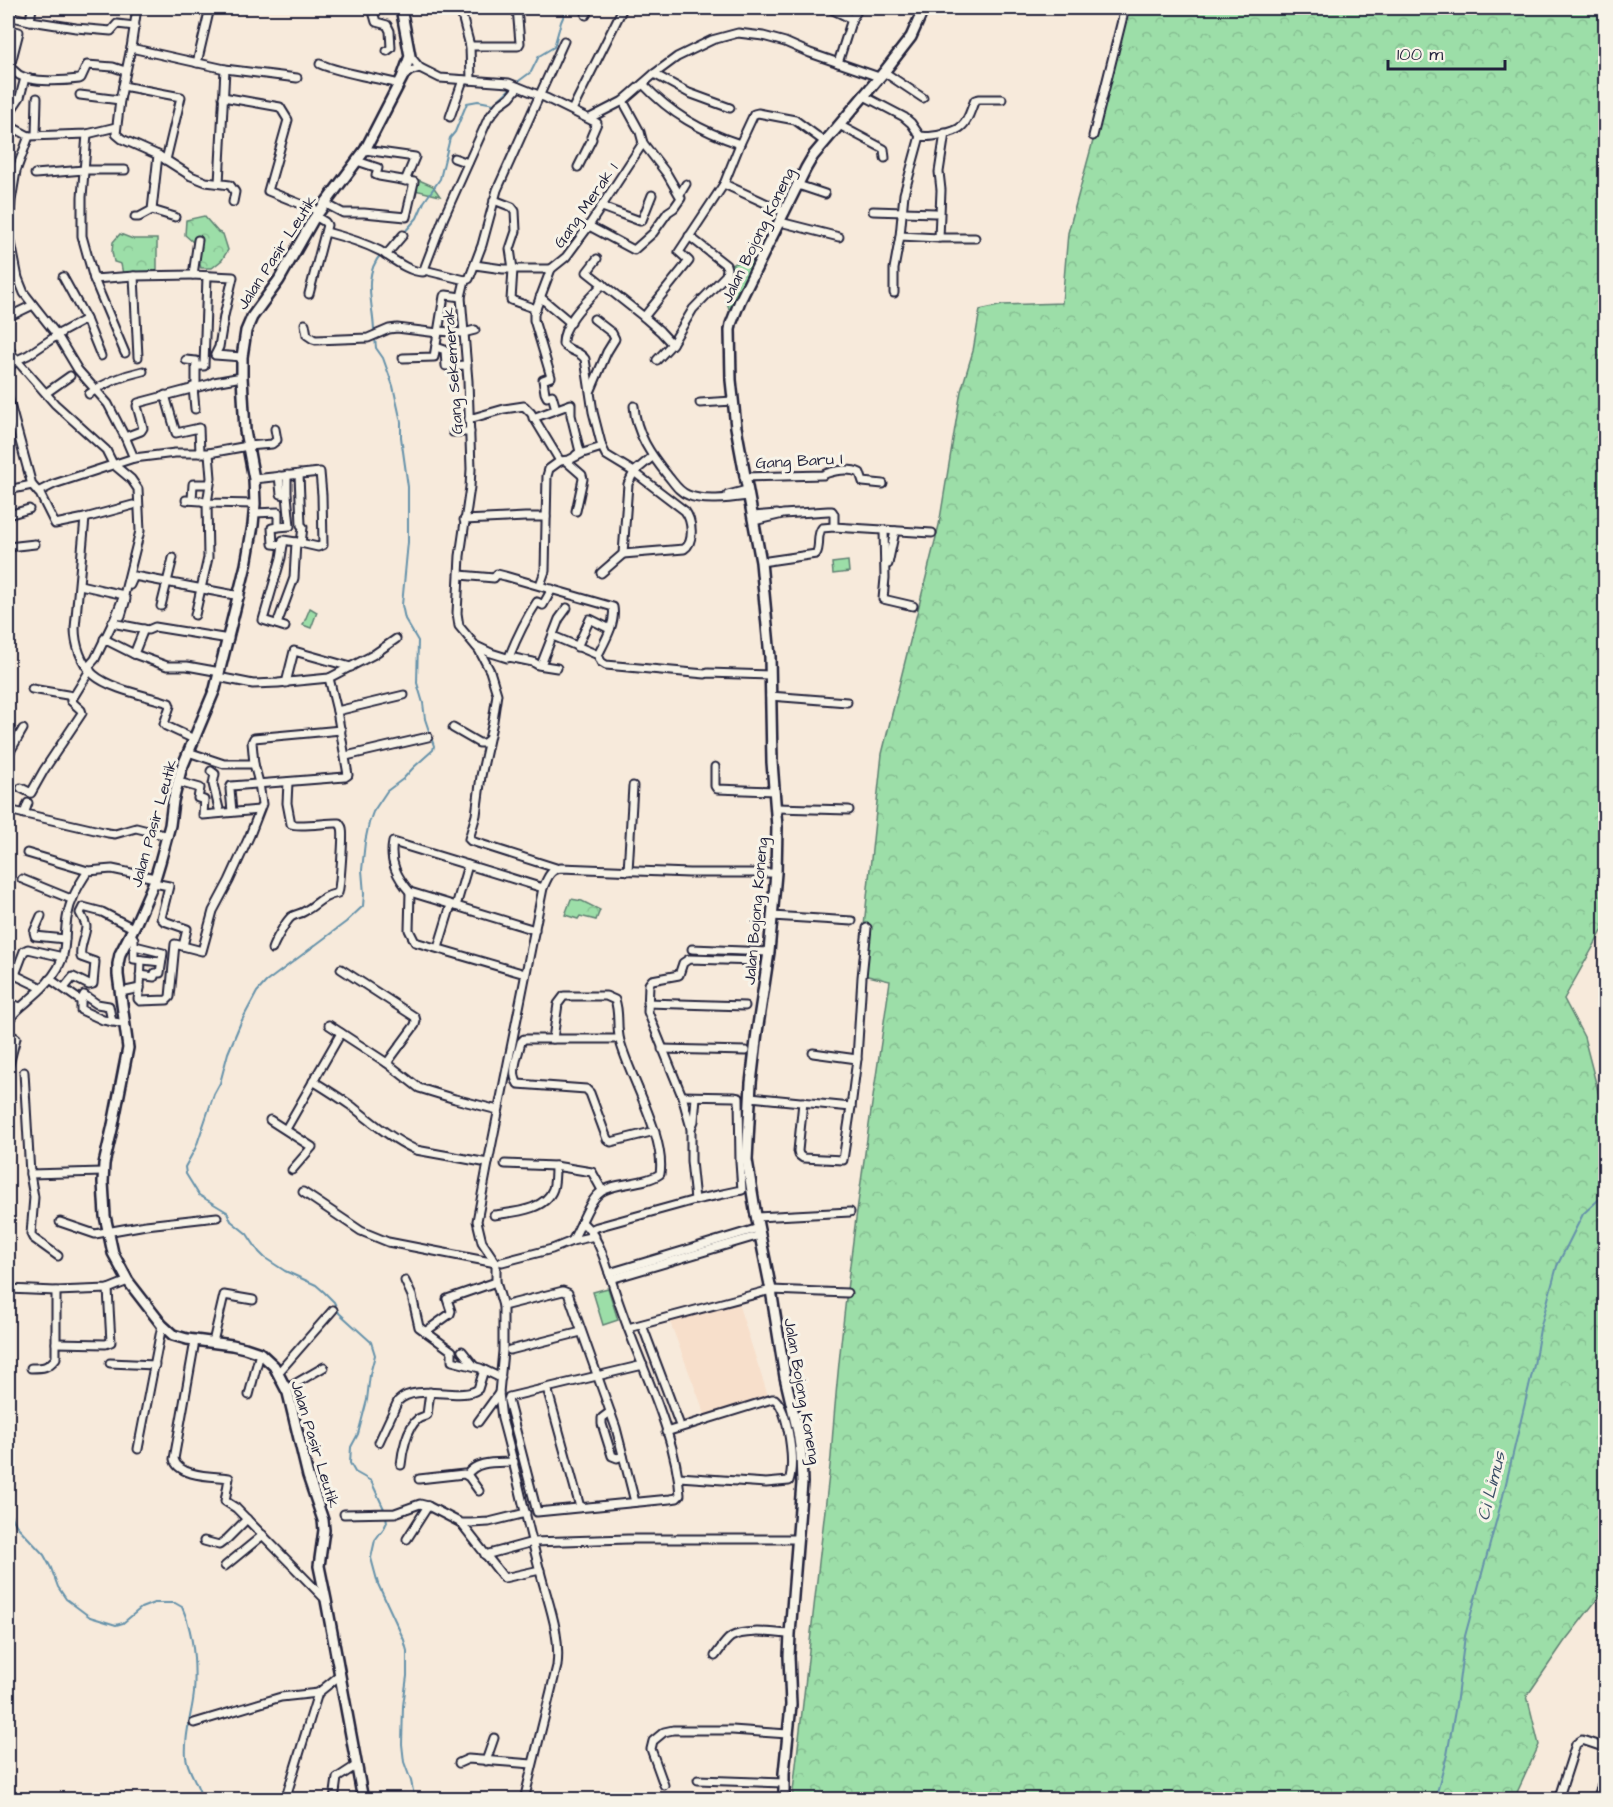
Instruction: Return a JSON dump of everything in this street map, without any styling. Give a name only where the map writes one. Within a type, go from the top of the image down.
[{"type":"street","points":[[8,15],[30,21],[32,8]]},
{"type":"street","points":[[137,8],[120,100],[116,127],[118,136],[158,155],[198,180],[233,188],[235,192],[233,202]]},
{"type":"street","points":[[372,8],[376,22],[387,25],[390,31],[392,48],[387,51]]},
{"type":"street","points":[[401,8],[410,56],[420,68],[440,78],[514,85],[590,118],[597,124],[591,137],[593,138],[590,147],[579,167]]},
{"type":"street","points":[[450,117],[467,80],[470,46],[460,8]]},
{"type":"street","points":[[470,46],[518,46],[520,43],[517,8]]},
{"type":"street","points":[[586,15],[590,8]]},
{"type":"street","points":[[572,110],[622,8]]},
{"type":"street","points":[[829,8],[852,19]]},
{"type":"street","points":[[838,63],[852,19],[859,8]]},
{"type":"street","name":"Jalan Bojong Koneng","points":[[784,1800],[791,1705],[790,1634],[802,1483],[801,1453],[785,1377],[747,1160],[756,1032],[769,952],[776,873],[776,808],[769,640],[761,562],[744,477],[733,401],[731,324],[740,301],[813,156],[882,75],[915,30],[924,8]]},
{"type":"street","points":[[1093,136],[1125,8]]},
{"type":"street","points":[[197,63],[209,12]]},
{"type":"street","points":[[31,21],[111,31],[117,24],[135,26]]},
{"type":"street","points":[[8,29],[19,32],[9,66],[25,78],[52,81],[79,79],[87,65],[125,71]]},
{"type":"street","points":[[590,118],[623,101],[677,57],[712,40],[738,33],[785,42],[838,63],[882,75],[923,98]]},
{"type":"street","name":"Gang Sekemerak","points":[[556,868],[469,839],[476,814],[496,700],[496,687],[490,670],[474,644],[462,630],[457,618],[460,556],[470,487],[467,365],[461,297],[465,280],[469,279],[482,245],[494,200],[506,168],[564,41]]},
{"type":"street","points":[[131,48],[225,69],[297,78]]},
{"type":"street","name":"Jalan Pasir Leutik","points":[[363,1800],[319,1566],[324,1530],[323,1520],[308,1476],[286,1389],[269,1360],[260,1353],[232,1345],[195,1341],[173,1335],[162,1325],[128,1281],[116,1260],[103,1202],[103,1172],[128,1048],[118,964],[120,954],[154,880],[168,836],[178,782],[207,712],[219,675],[240,596],[250,546],[254,479],[248,446],[242,377],[246,331],[252,317],[279,280],[319,210],[365,150],[378,128],[410,56]]},
{"type":"street","points":[[320,64],[335,70],[400,81],[410,71],[420,68]]},
{"type":"street","points":[[219,183],[225,69]]},
{"type":"street","points":[[654,74],[689,93],[730,108]]},
{"type":"street","points":[[8,115],[20,98],[25,78]]},
{"type":"street","points":[[643,84],[681,118],[740,144]]},
{"type":"street","points":[[424,270],[444,217],[491,115],[514,85]]},
{"type":"street","points":[[123,86],[181,97],[166,160]]},
{"type":"street","points":[[80,95],[120,100]]},
{"type":"street","points":[[864,96],[904,117],[920,136],[929,137],[963,126],[975,100],[1002,99]]},
{"type":"street","points":[[223,97],[280,107],[288,120],[268,191],[319,210],[406,217],[414,182],[378,176],[376,175],[378,168],[357,161]]},
{"type":"street","points":[[37,98],[32,136],[14,183],[9,232],[18,278],[24,293],[57,335],[93,392],[108,404],[134,458]]},
{"type":"street","points":[[589,226],[634,250],[653,233],[681,198],[643,142],[623,101]]},
{"type":"street","points":[[644,317],[689,261],[680,252],[724,184],[754,114],[795,120],[825,142]]},
{"type":"street","points":[[8,125],[32,136],[87,134],[116,127]]},
{"type":"street","points":[[839,125],[884,149],[885,158]]},
{"type":"street","points":[[939,238],[939,172],[945,133]]},
{"type":"street","points":[[87,134],[82,236],[94,279],[125,353]]},
{"type":"street","points":[[894,293],[894,269],[904,194],[920,136]]},
{"type":"street","name":"Gang Merak 1","points":[[535,312],[551,269],[566,257],[589,226],[643,142]]},
{"type":"street","points":[[365,150],[415,157],[405,181]]},
{"type":"street","points":[[152,210],[158,155]]},
{"type":"street","points":[[454,158],[468,163]]},
{"type":"street","points":[[35,174],[84,170],[125,170]]},
{"type":"street","points":[[680,194],[687,184]]},
{"type":"street","points":[[724,184],[784,212]]},
{"type":"street","points":[[798,184],[825,194]]},
{"type":"street","points":[[602,207],[640,221],[652,195]]},
{"type":"street","points":[[494,200],[512,207],[515,212],[516,231],[510,249],[513,269],[511,300],[535,312],[534,321],[551,377],[543,380],[545,393],[547,397],[552,395],[556,408]]},
{"type":"street","points":[[135,217],[140,218],[152,210]]},
{"type":"street","points":[[152,210],[175,217]]},
{"type":"street","points":[[309,294],[327,225],[319,210]]},
{"type":"street","points":[[873,211],[934,213]]},
{"type":"street","points":[[780,222],[839,237]]},
{"type":"street","points":[[326,232],[349,237],[419,272],[424,270],[465,280]]},
{"type":"street","points":[[384,254],[403,235]]},
{"type":"street","points":[[657,360],[672,344],[693,309],[723,279],[727,269],[726,265],[689,236]]},
{"type":"street","points":[[900,236],[975,238]]},
{"type":"street","points":[[193,275],[198,240]]},
{"type":"street","points":[[597,259],[587,272],[644,317],[672,344]]},
{"type":"street","points":[[475,265],[513,269],[551,269]]},
{"type":"street","points":[[94,279],[193,275],[233,277],[219,347],[215,355],[242,357]]},
{"type":"street","points":[[134,276],[138,357]]},
{"type":"street","points":[[196,366],[204,366],[207,276]]},
{"type":"street","points":[[63,277],[86,319],[101,356]]},
{"type":"street","points":[[601,573],[623,554],[687,548],[690,519],[685,510],[634,472],[609,458],[602,447],[585,359],[582,354],[563,344],[563,336],[579,310],[603,284]]},
{"type":"street","points":[[403,358],[434,357],[444,296],[446,294],[461,297]]},
{"type":"street","points":[[540,297],[571,323]]},
{"type":"street","points":[[8,317],[33,305]]},
{"type":"street","points":[[8,368],[17,360],[86,319]]},
{"type":"street","points":[[591,390],[615,339],[612,333],[594,319]]},
{"type":"street","points":[[305,324],[307,335],[313,339],[326,340],[373,336],[397,328],[463,333],[475,330]]},
{"type":"street","points":[[8,345],[17,360],[46,393],[82,431],[106,450],[113,464],[135,484],[139,499],[140,531],[123,595],[112,623],[71,701],[82,713],[44,770],[32,793],[21,788]]},
{"type":"street","points":[[436,347],[445,350],[446,366],[467,365]]},
{"type":"street","points":[[186,360],[196,361],[195,409]]},
{"type":"street","points":[[93,392],[143,370]]},
{"type":"street","points":[[46,393],[70,376]]},
{"type":"street","points":[[125,437],[143,428],[138,403],[242,377]]},
{"type":"street","points":[[165,395],[176,433],[199,428],[200,453]]},
{"type":"street","points":[[8,397],[32,485],[55,524],[133,505]]},
{"type":"street","points":[[700,403],[733,401]]},
{"type":"street","points":[[533,418],[571,404],[571,415],[580,452],[565,461]]},
{"type":"street","points":[[469,419],[504,409],[521,406],[526,408],[565,461],[582,475],[576,511]]},
{"type":"street","points":[[634,406],[639,431],[652,457],[680,491],[700,498],[738,498],[747,493]]},
{"type":"street","points":[[38,492],[134,458],[175,453],[209,453],[274,444],[277,440],[275,429]]},
{"type":"street","points":[[453,432],[470,432]]},
{"type":"street","points":[[540,585],[545,571],[546,476],[549,469],[602,447]]},
{"type":"street","points":[[195,615],[208,558],[207,503],[211,478],[209,453]]},
{"type":"street","points":[[623,554],[628,484],[634,472],[652,457]]},
{"type":"street","name":"Gang Baru I","points":[[744,477],[823,475],[830,472],[855,471],[860,473],[863,482],[884,484]]},
{"type":"street","points":[[254,479],[320,472],[322,546],[284,540],[263,620],[285,627]]},
{"type":"street","points":[[277,624],[294,578],[298,543],[303,526],[301,525],[299,474]]},
{"type":"street","points":[[283,545],[273,544],[272,528],[290,526],[288,475]]},
{"type":"street","points":[[279,476],[281,495],[287,495]]},
{"type":"street","points":[[209,484],[193,484],[189,500],[278,512],[278,527]]},
{"type":"street","points":[[8,490],[32,485]]},
{"type":"street","points":[[717,498],[747,493]]},
{"type":"street","points":[[8,515],[29,509]]},
{"type":"street","points":[[753,519],[770,514],[832,511],[834,527]]},
{"type":"street","points":[[464,520],[546,517]]},
{"type":"street","points":[[85,518],[75,637],[80,653],[93,675],[107,683],[169,703],[164,724],[194,739]]},
{"type":"street","points":[[761,562],[816,554],[819,531],[822,528],[932,533]]},
{"type":"street","points":[[884,530],[885,578]]},
{"type":"street","points":[[895,531],[883,599],[913,606]]},
{"type":"street","points":[[8,547],[35,544]]},
{"type":"street","points":[[161,606],[173,558]]},
{"type":"street","points":[[460,575],[494,578],[497,574],[614,607],[610,629],[598,655]]},
{"type":"street","points":[[122,616],[133,577],[167,581],[240,596]]},
{"type":"street","points":[[80,585],[123,595]]},
{"type":"street","points":[[509,657],[525,621],[537,602],[543,605],[552,589]]},
{"type":"street","points":[[541,665],[559,619],[567,608]]},
{"type":"street","points":[[578,647],[590,619],[610,629]]},
{"type":"street","points":[[112,623],[149,630],[155,627],[229,639]]},
{"type":"street","points":[[134,654],[144,629]]},
{"type":"street","points":[[553,636],[598,655],[601,662],[606,664],[705,674],[770,675]]},
{"type":"street","points":[[104,639],[134,654],[167,666],[187,666],[253,684],[329,678],[396,639]]},
{"type":"street","points":[[474,644],[507,658],[557,668]]},
{"type":"street","points":[[286,683],[294,651],[351,667]]},
{"type":"street","points":[[232,812],[231,786],[348,776],[338,711],[329,678]]},
{"type":"street","points":[[32,689],[73,696]]},
{"type":"street","points":[[338,711],[404,694]]},
{"type":"street","points":[[770,696],[847,702]]},
{"type":"street","points":[[453,728],[479,743],[488,740]]},
{"type":"street","points":[[8,755],[23,729]]},
{"type":"street","points":[[141,960],[138,999],[140,1001],[167,1000],[170,997],[175,944],[202,951],[213,911],[229,881],[262,800],[254,764],[252,742],[254,738],[341,730]]},
{"type":"street","points":[[346,756],[428,737]]},
{"type":"street","points":[[189,752],[224,764],[254,764]]},
{"type":"street","points":[[715,767],[717,789],[774,791]]},
{"type":"street","points":[[211,771],[215,774],[213,784],[220,813]]},
{"type":"street","points":[[178,782],[200,788],[198,799],[204,800],[203,815],[259,810]]},
{"type":"street","points":[[272,949],[276,938],[292,917],[326,896],[338,893],[339,890],[342,827],[336,823],[298,826],[291,824],[287,803],[288,782]]},
{"type":"street","points":[[628,871],[633,786]]},
{"type":"street","points":[[24,814],[28,803]]},
{"type":"street","points":[[776,808],[849,810]]},
{"type":"street","points":[[8,810],[108,833],[115,834],[136,828],[168,836]]},
{"type":"street","points":[[535,930],[410,892],[395,872],[393,842],[543,888]]},
{"type":"street","points":[[27,853],[88,871],[112,869],[170,886],[161,918],[187,929],[183,946]]},
{"type":"street","points":[[438,948],[468,865]]},
{"type":"street","points":[[499,1262],[488,1253],[482,1242],[477,1221],[525,974],[547,878],[556,868],[776,873]]},
{"type":"street","points":[[8,1022],[12,1014],[50,979],[63,957],[66,919],[71,899],[88,871]]},
{"type":"street","points":[[22,879],[71,899]]},
{"type":"street","points":[[410,892],[409,930],[415,942],[525,974]]},
{"type":"street","points":[[64,988],[73,977],[89,986],[93,984],[96,962],[81,957],[80,954],[86,927],[80,913],[83,907],[102,912],[131,931],[135,939],[134,958],[161,962]]},
{"type":"street","points":[[41,916],[34,932],[35,936],[65,939]]},
{"type":"street","points":[[772,916],[852,921]]},
{"type":"street","points":[[803,1102],[798,1152],[800,1157],[843,1160],[857,1059],[867,928]]},
{"type":"street","points":[[135,946],[163,953],[160,973],[155,973],[154,976],[140,975]]},
{"type":"street","points":[[42,988],[16,976],[24,951],[28,949],[63,957]]},
{"type":"street","points":[[692,949],[769,952]]},
{"type":"street","points":[[695,1200],[691,1161],[691,1128],[682,1096],[650,1020],[647,1003],[649,984],[652,980],[679,975],[683,963],[689,959],[757,961]]},
{"type":"street","points":[[341,969],[415,1017],[415,1025],[387,1063]]},
{"type":"street","points":[[50,979],[81,1001]]},
{"type":"street","points":[[121,992],[140,988]]},
{"type":"street","points":[[112,1022],[109,1006],[97,1004],[84,995],[81,1010],[112,1022],[125,1024]]},
{"type":"street","points":[[553,1039],[558,1004],[564,996],[606,996],[615,1000],[618,1008],[619,1039],[655,1131],[661,1167],[660,1174],[652,1179],[603,1190],[592,1203],[572,1241]]},
{"type":"street","points":[[8,1002],[20,1007]]},
{"type":"street","points":[[647,1003],[745,1006]]},
{"type":"street","points":[[329,1025],[387,1063],[419,1088],[498,1110]]},
{"type":"street","points":[[8,1034],[16,1038],[8,1069],[8,1095]]},
{"type":"street","points":[[286,1129],[341,1034]]},
{"type":"street","points":[[619,1039],[524,1039],[521,1042],[514,1075],[515,1081],[518,1084],[586,1089],[590,1093],[610,1142],[655,1131]]},
{"type":"street","points":[[662,1049],[746,1051]]},
{"type":"street","points":[[813,1053],[857,1059]]},
{"type":"street","points":[[24,1072],[30,1174],[34,1197],[31,1234],[33,1238],[58,1256]]},
{"type":"street","points":[[313,1081],[351,1106],[385,1133],[416,1150],[488,1162]]},
{"type":"street","points":[[303,1192],[361,1231],[388,1242],[474,1260],[499,1262],[552,1249],[593,1233],[597,1227],[695,1200],[742,1190],[740,1098],[682,1096]]},
{"type":"street","points":[[691,1128],[694,1121],[696,1097]]},
{"type":"street","points":[[750,1097],[851,1107]]},
{"type":"street","points":[[270,1120],[312,1147],[292,1170]]},
{"type":"street","points":[[505,1164],[555,1166],[592,1172],[603,1190]]},
{"type":"street","points":[[494,1215],[515,1212],[544,1201],[554,1187],[555,1166]]},
{"type":"street","points":[[30,1174],[103,1172]]},
{"type":"street","points":[[756,1217],[850,1212]]},
{"type":"street","points":[[60,1222],[93,1234],[217,1217]]},
{"type":"street","points":[[582,1222],[593,1233],[643,1365],[679,1477],[680,1495],[677,1498],[537,1512],[509,1397],[643,1365]]},
{"type":"street","points":[[610,1276],[760,1232]]},
{"type":"street","points":[[499,1262],[496,1281],[503,1306],[499,1393],[502,1419],[553,1618],[559,1653],[524,1800]]},
{"type":"street","points":[[8,1289],[56,1291],[108,1289],[128,1281]]},
{"type":"street","points":[[405,1281],[419,1327],[452,1351],[452,1361],[474,1366],[501,1378]]},
{"type":"street","points":[[425,1332],[450,1314],[447,1299],[496,1281]]},
{"type":"street","points":[[56,1343],[106,1344],[111,1342],[108,1289]]},
{"type":"street","points":[[628,1328],[770,1290],[846,1293]]},
{"type":"street","points":[[31,1368],[50,1366],[56,1358],[56,1291]]},
{"type":"street","points":[[503,1306],[566,1292],[610,1412],[634,1502]]},
{"type":"street","points":[[213,1342],[224,1295],[254,1300]]},
{"type":"street","points":[[278,1373],[333,1310]]},
{"type":"street","points":[[138,1449],[162,1325]]},
{"type":"street","points":[[642,1325],[679,1423]]},
{"type":"street","points":[[510,1350],[580,1332]]},
{"type":"street","points":[[195,1341],[174,1459],[175,1465],[182,1471],[229,1478],[225,1501],[236,1508],[326,1600]]},
{"type":"street","points":[[462,1351],[474,1366]]},
{"type":"street","points":[[249,1395],[260,1353]]},
{"type":"street","points":[[110,1363],[155,1365]]},
{"type":"street","points":[[286,1389],[324,1367]]},
{"type":"street","points":[[379,1442],[400,1399],[430,1392],[474,1393],[480,1386],[484,1370]]},
{"type":"street","points":[[547,1388],[580,1507]]},
{"type":"street","points":[[401,1465],[405,1440],[418,1419],[425,1417],[428,1413],[430,1392]]},
{"type":"street","points":[[478,1422],[499,1393]]},
{"type":"street","points":[[666,1432],[772,1399],[780,1404],[784,1416],[792,1454],[789,1481],[766,1483],[679,1477]]},
{"type":"street","points":[[610,1412],[602,1418],[602,1424],[612,1456],[623,1456]]},
{"type":"street","points":[[467,1475],[476,1465],[514,1462]]},
{"type":"street","points":[[419,1479],[467,1475],[479,1491]]},
{"type":"street","points":[[344,1514],[395,1512],[420,1504],[428,1506],[461,1523],[504,1578],[540,1570]]},
{"type":"street","points":[[407,1539],[428,1506]]},
{"type":"street","points":[[461,1523],[489,1522],[526,1513]]},
{"type":"street","points":[[204,1541],[219,1545],[247,1519]]},
{"type":"street","points":[[225,1566],[263,1535]]},
{"type":"street","points":[[485,1555],[533,1542],[628,1539],[798,1539]]},
{"type":"street","points":[[715,1656],[727,1641],[737,1634],[790,1634]]},
{"type":"street","points":[[194,1723],[280,1697],[318,1693],[339,1676]]},
{"type":"street","points":[[285,1800],[318,1693]]},
{"type":"street","points":[[664,1785],[651,1749],[653,1741],[663,1732],[732,1730],[788,1734]]},
{"type":"street","points":[[486,1761],[494,1738]]},
{"type":"street","points":[[1558,1800],[1576,1744],[1582,1740],[1605,1748]]},
{"type":"street","points":[[459,1762],[468,1759],[532,1764]]},
{"type":"street","points":[[334,1800],[338,1778],[357,1765]]},
{"type":"street","points":[[1597,1800],[1605,1772]]},
{"type":"street","points":[[698,1780],[784,1783]]},
{"type":"shaded area","points":[[738,1303],[768,1396],[706,1417],[670,1322]]},
{"type":"green space","points":[[1129,8],[1605,8],[1606,924],[1564,999],[1584,1037],[1605,1118],[1606,1588],[1564,1642],[1527,1696],[1539,1745],[1514,1799],[792,1800],[831,1457],[848,1278],[890,981],[859,974],[882,754],[939,525],[961,391],[973,351],[980,310],[1003,305],[1062,303],[1068,233]]},
{"type":"green space","points":[[419,180],[433,186],[440,196],[415,190]]},
{"type":"green space","points":[[204,216],[218,232],[223,234],[228,250],[222,260],[212,268],[201,268],[198,257],[201,249],[185,235],[186,220]]},
{"type":"green space","points":[[120,234],[133,239],[157,239],[157,274],[123,274],[121,264],[114,262],[112,252],[113,242]]},
{"type":"green space","points":[[742,261],[757,262],[731,315],[726,295],[727,279],[730,265]]},
{"type":"green space","points":[[848,561],[849,572],[833,574],[832,563]]},
{"type":"green space","points":[[310,608],[317,612],[311,628],[303,625]]},
{"type":"green space","points":[[571,899],[582,901],[600,910],[596,920],[580,916],[578,919],[565,915]]},
{"type":"green space","points":[[608,1288],[618,1320],[603,1325],[593,1292]]},
{"type":"waterway","points":[[516,83],[531,72],[539,56],[554,47],[567,8]]},
{"type":"waterway","points":[[403,234],[417,218],[424,202],[440,179],[450,138],[455,132],[467,103],[478,101],[494,104],[512,87]]},
{"type":"waterway","points":[[374,332],[370,282],[371,272],[381,254]]},
{"type":"waterway","points":[[375,338],[376,348],[383,358],[393,386],[401,422],[408,487],[408,542],[402,605],[405,619],[418,641],[417,683],[434,746],[433,750],[403,779],[387,791],[373,812],[365,842],[362,870],[363,906],[346,922],[266,982],[257,992],[228,1053],[220,1083],[196,1147],[185,1167],[186,1174],[199,1195],[227,1212],[231,1221],[247,1234],[265,1258],[285,1271],[316,1285],[334,1302],[339,1313],[371,1342],[375,1355],[367,1400],[358,1434],[351,1447],[350,1463],[355,1472],[371,1481],[385,1511]]},
{"type":"waterway","name":"Ci Limus","points":[[1435,1800],[1447,1755],[1465,1636],[1503,1496],[1534,1365],[1540,1329],[1557,1266],[1583,1214],[1606,1193]]},
{"type":"waterway","points":[[8,1508],[16,1525],[44,1555],[66,1599],[90,1617],[116,1625],[123,1623],[141,1608],[154,1603],[175,1603],[182,1607],[192,1638],[195,1671],[186,1757],[202,1800]]},
{"type":"waterway","points":[[386,1516],[387,1522],[375,1540],[371,1558],[378,1584],[407,1651],[402,1744],[404,1762],[415,1800]]}]
